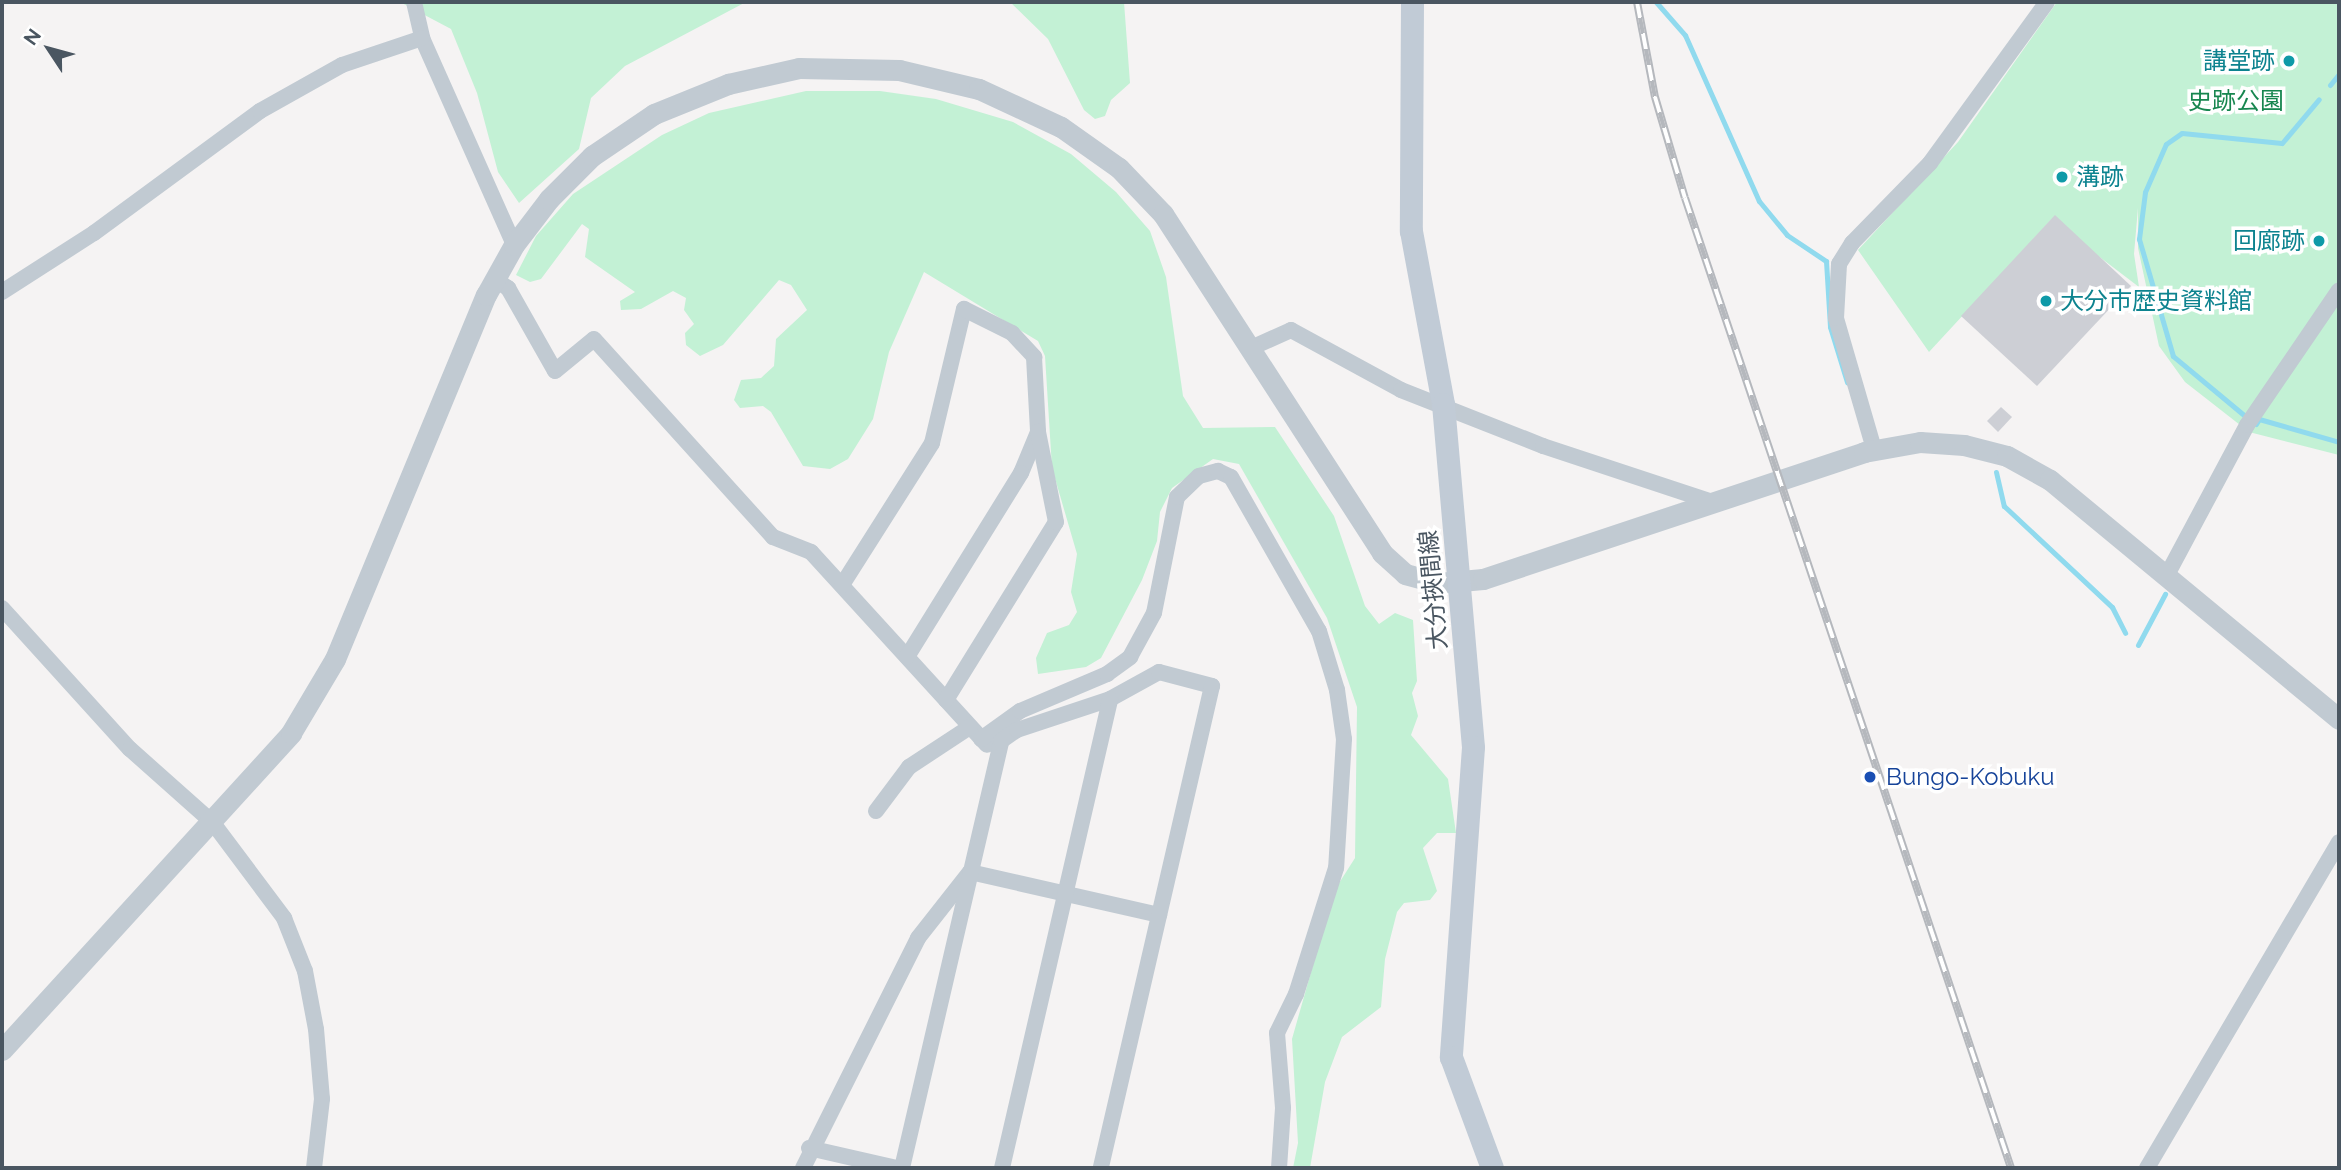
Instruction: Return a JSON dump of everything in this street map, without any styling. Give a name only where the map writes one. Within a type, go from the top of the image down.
[{"type":"main road","name":"大分挾間線","points":[[1412,2],[1410,217],[1443,404],[1473,778],[1451,1047],[1460,1090],[1492,1168]]},
{"type":"street","points":[[414,2],[422,38],[514,245]]},
{"type":"street","points":[[1874,449],[1836,318],[1839,264],[1852,243],[1930,163],[2047,2]]},
{"type":"street","points":[[2,292],[93,233],[260,111],[342,65],[422,38]]},
{"type":"street","points":[[2,1050],[213,822],[291,733],[335,659],[495,279],[514,245],[549,199],[592,156],[672,105],[791,69],[899,70],[970,86],[1021,106],[1111,162],[1163,214],[1389,561],[1416,578],[1458,583],[1874,449],[1940,443],[2007,456],[2067,493],[2339,719]]},
{"type":"street","points":[[495,279],[508,288],[555,371],[594,339],[773,537],[811,552],[995,755]]},
{"type":"street","points":[[2167,576],[2238,440],[2339,290]]},
{"type":"street","points":[[842,585],[932,443],[964,309],[1012,333],[1034,357],[1038,432],[1056,522],[946,700]]},
{"type":"street","points":[[1251,348],[1288,329],[1401,390],[1443,404],[1543,446],[1712,502]]},
{"type":"street","points":[[907,657],[1021,473],[1038,432]]},
{"type":"street","points":[[876,811],[909,767],[1020,711],[1107,674],[1130,657],[1154,613],[1177,497],[1199,476],[1218,471],[1231,477],[1319,631],[1337,690],[1343,738],[1336,868],[1296,994],[1277,1033],[1283,1108],[1279,1168]]},
{"type":"street","points":[[2,608],[130,749],[213,822],[284,918],[305,971],[322,1099],[314,1168]]},
{"type":"street","points":[[902,1168],[995,755],[1001,741],[1017,730],[1110,699],[1159,672],[1212,686],[1101,1168]]},
{"type":"street","points":[[1002,1168],[1110,699]]},
{"type":"street","points":[[2147,1168],[2339,842]]},
{"type":"street","points":[[970,872],[1159,915]]},
{"type":"street","points":[[803,1168],[809,1148],[918,938],[970,872]]},
{"type":"street","points":[[809,1148],[896,1168]]},
{"type":"green space","points":[[400,2],[746,2],[625,66],[591,98],[579,149],[519,203],[498,172],[477,93],[451,29]]},
{"type":"green space","points":[[1010,2],[1124,2],[1130,83],[1111,100],[1105,116],[1095,119],[1084,110],[1048,39]]},
{"type":"green space","name":"史跡公園","points":[[2057,2],[2339,2],[2339,455],[2249,432],[2185,382],[2159,346],[2138,248],[2138,208],[2134,254],[2139,287],[2051,220],[1929,352],[1858,250],[1958,142]]},
{"type":"green space","points":[[806,91],[880,91],[936,99],[1013,122],[1071,154],[1116,192],[1150,231],[1166,277],[1183,396],[1203,428],[1275,427],[1334,516],[1365,606],[1379,624],[1395,613],[1413,620],[1417,681],[1412,693],[1418,716],[1411,735],[1448,779],[1456,833],[1437,833],[1423,848],[1437,891],[1430,900],[1404,903],[1397,912],[1385,959],[1381,1007],[1342,1037],[1325,1082],[1310,1168],[1293,1168],[1298,1143],[1292,1039],[1334,891],[1355,858],[1357,707],[1327,618],[1239,464],[1213,459],[1172,488],[1160,512],[1157,541],[1142,580],[1101,658],[1086,667],[1038,674],[1036,658],[1047,633],[1069,625],[1077,612],[1071,592],[1077,554],[1052,468],[1045,356],[1038,341],[924,272],[889,352],[873,419],[848,459],[830,469],[803,466],[771,412],[763,406],[740,408],[734,400],[741,380],[761,378],[774,366],[776,339],[807,310],[791,285],[779,280],[723,345],[700,356],[686,345],[685,333],[694,324],[684,310],[686,298],[673,291],[641,309],[621,310],[620,301],[635,292],[585,257],[589,229],[582,224],[541,279],[530,282],[516,275],[536,236],[573,194],[662,135],[709,113]]},
{"type":"building","name":"大分市歴史資料館","points":[[2055,215],[2131,286],[2037,386],[1961,316]]},
{"type":"building","points":[[2001,407],[2012,417],[1998,432],[1987,421]]},
{"type":"waterway","points":[[1656,2],[1685,35],[1759,201],[1787,235],[1826,261],[1830,327],[1847,382]]},
{"type":"waterway","points":[[2330,85],[2339,74]]},
{"type":"waterway","points":[[2245,416],[2173,356],[2139,239],[2145,192],[2166,144],[2182,133],[2282,143],[2319,99]]},
{"type":"waterway","points":[[2256,424],[2259,419],[2339,442]]},
{"type":"waterway","points":[[1996,472],[2004,506],[2112,607],[2125,633]]},
{"type":"waterway","points":[[2138,645],[2165,594]]},
{"type":"railway","points":[[1637,2],[1655,97],[1685,198],[2011,1168]]},
{"type":"place","name":"講堂跡","points":[[2289,61]]},
{"type":"place","name":"溝跡","points":[[2062,177]]},
{"type":"place","name":"回廊跡","points":[[2319,241]]},
{"type":"place","name":"大分市歴史資料館","points":[[2046,301]]},
{"type":"place","name":"Bungo-Kobuku","points":[[1870,777]]}]
